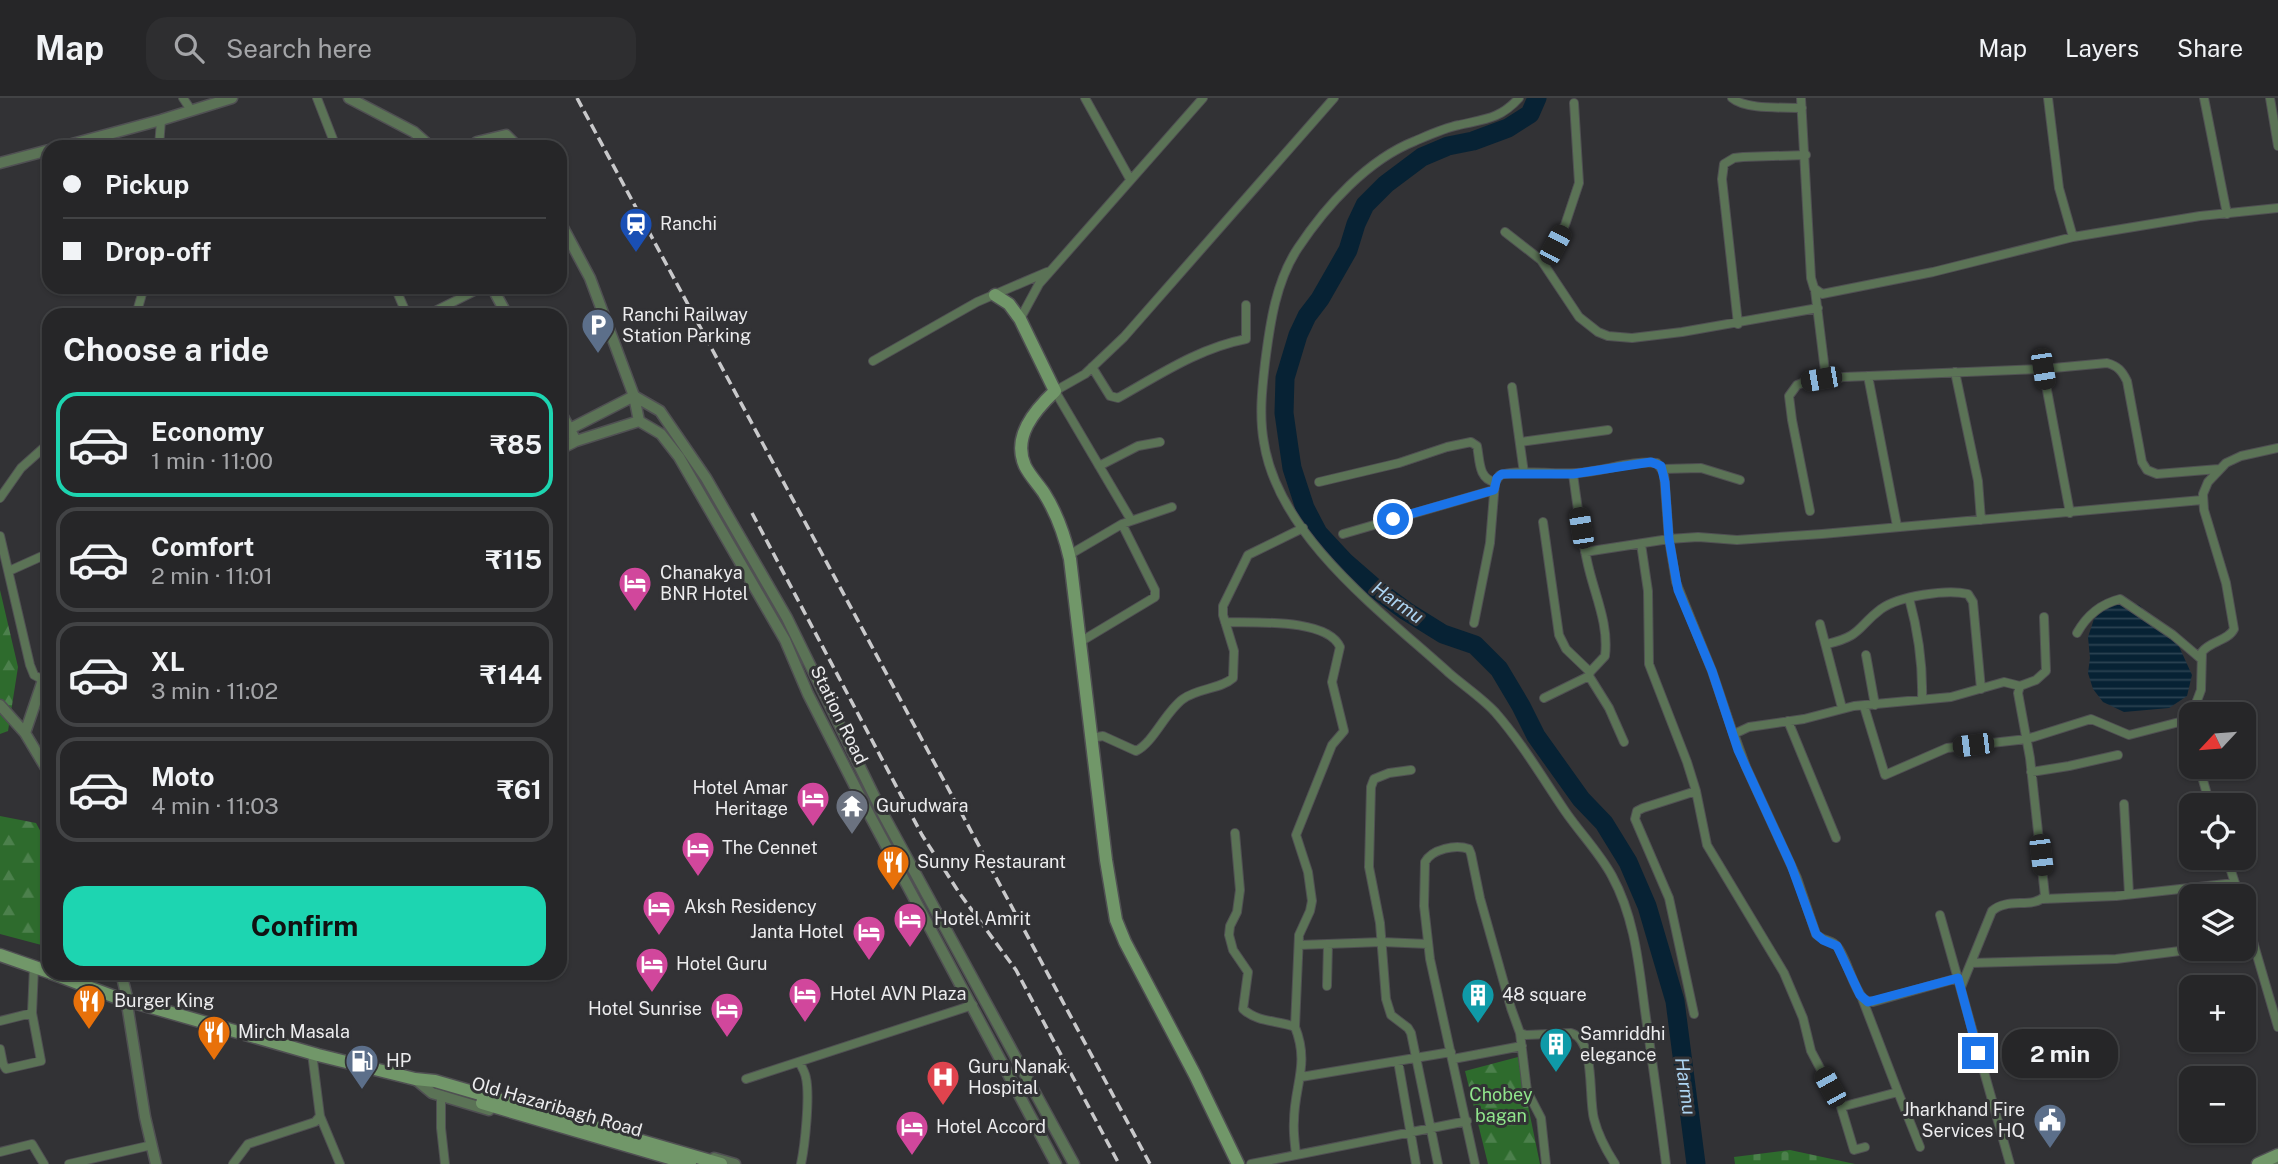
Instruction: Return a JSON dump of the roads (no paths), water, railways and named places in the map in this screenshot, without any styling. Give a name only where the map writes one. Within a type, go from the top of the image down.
[{"type":"main road","points":[[995,295],[1009,304],[1020,319],[1055,391],[1029,421],[1020,439],[1020,452],[1026,468],[1045,495],[1069,555],[1116,920],[1238,1164]]},
{"type":"main road","points":[[0,955],[42,970]]},
{"type":"main road","points":[[70,980],[127,1000],[312,1053],[415,1079],[435,1081],[721,1164]]},
{"type":"main road","name":"Old Hazaribagh Road","points":[[415,1079],[432,1088],[690,1164]]},
{"type":"main road","points":[[2258,1164],[2278,1155]]},
{"type":"street","points":[[183,98],[191,110]]},
{"type":"street","points":[[87,140],[232,98]]},
{"type":"street","points":[[317,98],[333,140]]},
{"type":"street","points":[[349,98],[414,132],[423,140]]},
{"type":"street","points":[[1085,98],[1130,180]]},
{"type":"street","points":[[1131,520],[1055,391],[1085,374],[1124,337],[1334,98]]},
{"type":"street","points":[[1518,98],[1500,114],[1441,131],[1406,145],[1381,159],[1344,192],[1304,240],[1288,263],[1272,316],[1262,396],[1263,441],[1279,491],[1315,545],[1352,585],[1405,635],[1494,711],[1533,761],[1565,811],[1611,873],[1625,903],[1637,947],[1667,1164]]},
{"type":"street","points":[[1732,98],[1737,102],[1753,105],[1801,103],[1811,272],[1826,379]]},
{"type":"street","points":[[2048,98],[2059,188],[2073,237]]},
{"type":"street","points":[[2204,98],[2227,214]]},
{"type":"street","points":[[2270,98],[2278,146]]},
{"type":"street","points":[[1020,319],[1039,284],[1200,99]]},
{"type":"street","points":[[1544,264],[1565,225],[1579,183],[1574,103]]},
{"type":"street","points":[[160,140],[161,120]]},
{"type":"street","points":[[485,140],[506,135],[511,140]]},
{"type":"street","points":[[0,163],[42,152]]},
{"type":"street","points":[[1738,324],[1722,179],[1724,164],[1734,158],[1743,157],[1806,155]]},
{"type":"street","points":[[1815,290],[1825,294],[1841,291],[1933,272],[2073,237],[2278,208]]},
{"type":"street","points":[[1505,232],[1544,264],[1579,317],[1598,332],[1608,335],[1632,338],[1738,324],[1818,308]]},
{"type":"street","points":[[567,235],[590,278],[634,396],[639,421],[567,446]]},
{"type":"street","points":[[873,361],[977,302],[1050,271]]},
{"type":"street","points":[[441,308],[469,294]]},
{"type":"street","points":[[1092,367],[1110,396],[1118,398],[1197,354],[1229,342],[1246,339],[1246,305]]},
{"type":"street","points":[[1810,511],[1792,420],[1790,396],[1797,385],[1826,379],[2043,369],[2107,363],[2116,366],[2127,381],[2142,463],[2147,470],[2157,474],[2219,469]]},
{"type":"street","points":[[2043,369],[2070,513]]},
{"type":"street","points":[[1955,372],[1978,481],[1981,520]]},
{"type":"street","points":[[1868,376],[1897,526]]},
{"type":"street","points":[[1512,387],[1524,473]]},
{"type":"street","points":[[567,430],[634,396]]},
{"type":"street","points":[[634,396],[660,411],[706,478],[787,618],[883,814],[1074,1164]]},
{"type":"street","name":"Station Road","points":[[639,421],[661,434],[679,457],[785,640],[820,718],[1056,1164]]},
{"type":"street","points":[[1520,442],[1608,430]]},
{"type":"street","points":[[567,433],[576,441]]},
{"type":"street","points":[[1099,466],[1138,446],[1160,442]]},
{"type":"street","points":[[1319,482],[1471,442],[1477,446],[1483,475],[1494,486]]},
{"type":"street","points":[[0,498],[21,468],[42,449]]},
{"type":"street","points":[[2196,702],[2202,684],[2200,657],[2205,648],[2230,635],[2234,628],[2226,583],[2202,500],[2206,486],[2226,463],[2241,456],[2278,449]]},
{"type":"street","points":[[1474,622],[1490,543],[1494,486],[1502,474],[1573,474],[1651,462],[1657,463],[1663,469],[1669,539],[1678,590],[1712,671],[1746,767],[1797,878],[1816,934],[1839,948],[1862,998],[1920,1147]]},
{"type":"street","points":[[1663,469],[1701,468],[1740,480]]},
{"type":"street","points":[[1544,698],[1590,674],[1605,656],[1600,600],[1585,552],[1573,474]]},
{"type":"street","points":[[1343,534],[1494,486]]},
{"type":"street","points":[[1585,552],[1669,539],[1747,539],[2202,500]]},
{"type":"street","points":[[1069,555],[1122,524],[1172,507]]},
{"type":"street","points":[[1543,522],[1559,635],[1566,649],[1590,674],[1624,742]]},
{"type":"street","points":[[1080,642],[1156,597],[1156,590],[1122,524]]},
{"type":"street","points":[[1091,738],[1103,736],[1136,751],[1142,748],[1182,699],[1230,681],[1234,673],[1234,651],[1223,606],[1248,555],[1303,528]]},
{"type":"street","points":[[0,536],[30,665],[34,675],[42,677]]},
{"type":"street","points":[[1641,544],[1648,591],[1649,664],[1696,791],[1707,845],[1779,965],[1803,1018],[1811,1051],[1830,1087]]},
{"type":"street","points":[[9,571],[42,556]]},
{"type":"street","points":[[1827,644],[1854,635],[1884,607],[1909,597],[1963,593],[1971,597],[1981,689]]},
{"type":"street","points":[[1909,597],[1921,659],[1922,699]]},
{"type":"street","points":[[2077,633],[2087,617],[2109,602],[2120,599],[2200,657]]},
{"type":"street","points":[[1734,736],[1741,729],[1804,719],[1842,708],[1951,697],[2004,682],[2020,685],[2036,680],[2046,671],[2045,617]]},
{"type":"street","points":[[1225,622],[1315,628],[1336,639],[1340,647],[1332,682],[1344,731],[1332,745],[1296,835],[1308,872],[1312,901],[1300,930],[1298,945],[1295,1027],[1301,1046],[1301,1077],[1294,1121],[1296,1155]]},
{"type":"street","points":[[1820,624],[1842,708]]},
{"type":"street","points":[[1866,655],[1875,705]]},
{"type":"street","points":[[2020,685],[2019,697],[2027,739],[2044,884],[2043,898]]},
{"type":"street","points":[[25,733],[42,688]]},
{"type":"street","points":[[0,705],[25,733],[42,761]]},
{"type":"street","points":[[1864,706],[1885,775],[1947,748],[2027,739],[2091,719],[2129,735],[2179,720]]},
{"type":"street","points":[[1787,721],[1836,838]]},
{"type":"street","points":[[2031,772],[2118,755]]},
{"type":"street","points":[[1411,770],[1374,779],[1371,786],[1369,867],[1382,942],[1387,1007],[1396,1020],[1408,1028],[1438,1164]]},
{"type":"street","points":[[1694,1014],[1669,898],[1634,819],[1637,811],[1643,808],[1696,791]]},
{"type":"street","points":[[2124,804],[2129,894]]},
{"type":"street","points":[[1235,833],[1240,890],[1237,912],[1229,935],[1233,950],[1248,972],[1243,1009],[1253,1017],[1295,1027]]},
{"type":"street","points":[[1475,1164],[1433,977],[1424,906],[1425,862],[1433,853],[1465,847],[1471,854],[1480,898],[1520,1033],[1527,1091],[1541,1118],[1546,1164]]},
{"type":"street","points":[[1961,988],[1989,917],[1997,907],[2043,898],[2129,894],[2235,883],[2231,870]]},
{"type":"street","points":[[1940,915],[2010,1164]]},
{"type":"street","points":[[1298,945],[1382,942],[1428,944]]},
{"type":"street","points":[[1327,986],[1328,944]]},
{"type":"street","points":[[1971,963],[2116,959],[2179,951]]},
{"type":"street","points":[[2256,953],[2278,1027]]},
{"type":"street","points":[[0,1049],[6,1069],[41,1060],[32,1013],[34,967]]},
{"type":"street","points":[[1862,998],[1873,1002],[1958,978]]},
{"type":"street","points":[[123,980],[145,1117],[156,1164]]},
{"type":"street","points":[[746,1079],[973,1005]]},
{"type":"street","points":[[0,1021],[32,1013]]},
{"type":"street","points":[[1520,1033],[1571,1033],[1583,1042],[1588,1060],[1593,1117],[1615,1164]]},
{"type":"street","points":[[1301,1077],[1416,1058],[1522,1046]]},
{"type":"street","points":[[312,1053],[320,1116],[340,1164]]},
{"type":"street","points":[[1398,1061],[1416,1164]]},
{"type":"street","points":[[799,1062],[806,1075],[807,1091],[801,1164]]},
{"type":"street","points":[[415,1079],[435,1077],[735,1164]]},
{"type":"street","points":[[415,1079],[432,1093],[669,1164]]},
{"type":"street","points":[[1865,1147],[1854,1150],[1841,1107],[1898,1092]]},
{"type":"street","points":[[441,1095],[445,1164]]},
{"type":"street","points":[[233,1164],[248,1144],[315,1122],[320,1116]]},
{"type":"street","points":[[1251,1164],[1467,1121]]},
{"type":"street","points":[[0,1152],[32,1144],[44,1164]]},
{"type":"street","points":[[69,1164],[152,1145]]},
{"type":"water","points":[[2122,601],[2139,605],[2177,642],[2192,675],[2187,696],[2169,708],[2124,712],[2103,702],[2093,689],[2088,673],[2088,637],[2094,619],[2109,605]]},
{"type":"waterway","name":"Harmu","points":[[1537,98],[1530,114],[1508,128],[1473,141],[1448,146],[1422,157],[1386,184],[1365,205],[1348,250],[1298,335],[1285,378],[1284,413],[1289,448],[1292,468],[1305,508],[1318,533],[1345,562],[1376,589],[1443,634],[1475,645],[1499,669],[1536,736],[1581,799],[1604,823],[1628,862],[1647,906],[1675,1001],[1696,1164]]},
{"type":"railway","points":[[577,98],[1150,1164]]},
{"type":"railway","points":[[752,513],[922,835],[960,894],[1016,970],[1119,1164]]},
{"type":"place","name":"Ranchi","points":[[636,254]]},
{"type":"place","name":"Ranchi Railway Station Parking","points":[[598,355]]},
{"type":"place","name":"Chanakya BNR Hotel","points":[[635,613]]},
{"type":"place","name":"Hotel Amar Heritage","points":[[813,828]]},
{"type":"place","name":"Gurudwara","points":[[852,836]]},
{"type":"place","name":"The Cennet","points":[[698,878]]},
{"type":"place","name":"Sunny Restaurant","points":[[893,892]]},
{"type":"place","name":"Aksh Residency","points":[[659,937]]},
{"type":"place","name":"Hotel Amrit","points":[[910,949]]},
{"type":"place","name":"Janta Hotel","points":[[869,962]]},
{"type":"place","name":"Hotel Guru","points":[[652,994]]},
{"type":"place","name":"Hotel AVN Plaza","points":[[805,1024]]},
{"type":"place","name":"48 square","points":[[1478,1025]]},
{"type":"place","name":"Burger King","points":[[89,1031]]},
{"type":"place","name":"Hotel Sunrise","points":[[727,1039]]},
{"type":"place","name":"Mirch Masala","points":[[214,1062]]},
{"type":"place","name":"Samriddhi elegance","points":[[1556,1074]]},
{"type":"place","name":"HP","points":[[362,1091]]},
{"type":"place","name":"Guru Nanak Hospital","points":[[943,1107]]},
{"type":"place","name":"Jharkhand Fire Services HQ","points":[[2050,1150]]},
{"type":"place","name":"Hotel Accord","points":[[912,1157]]},
{"type":"park label","name":"Chobey bagan","points":[[1501,1105]]}]
